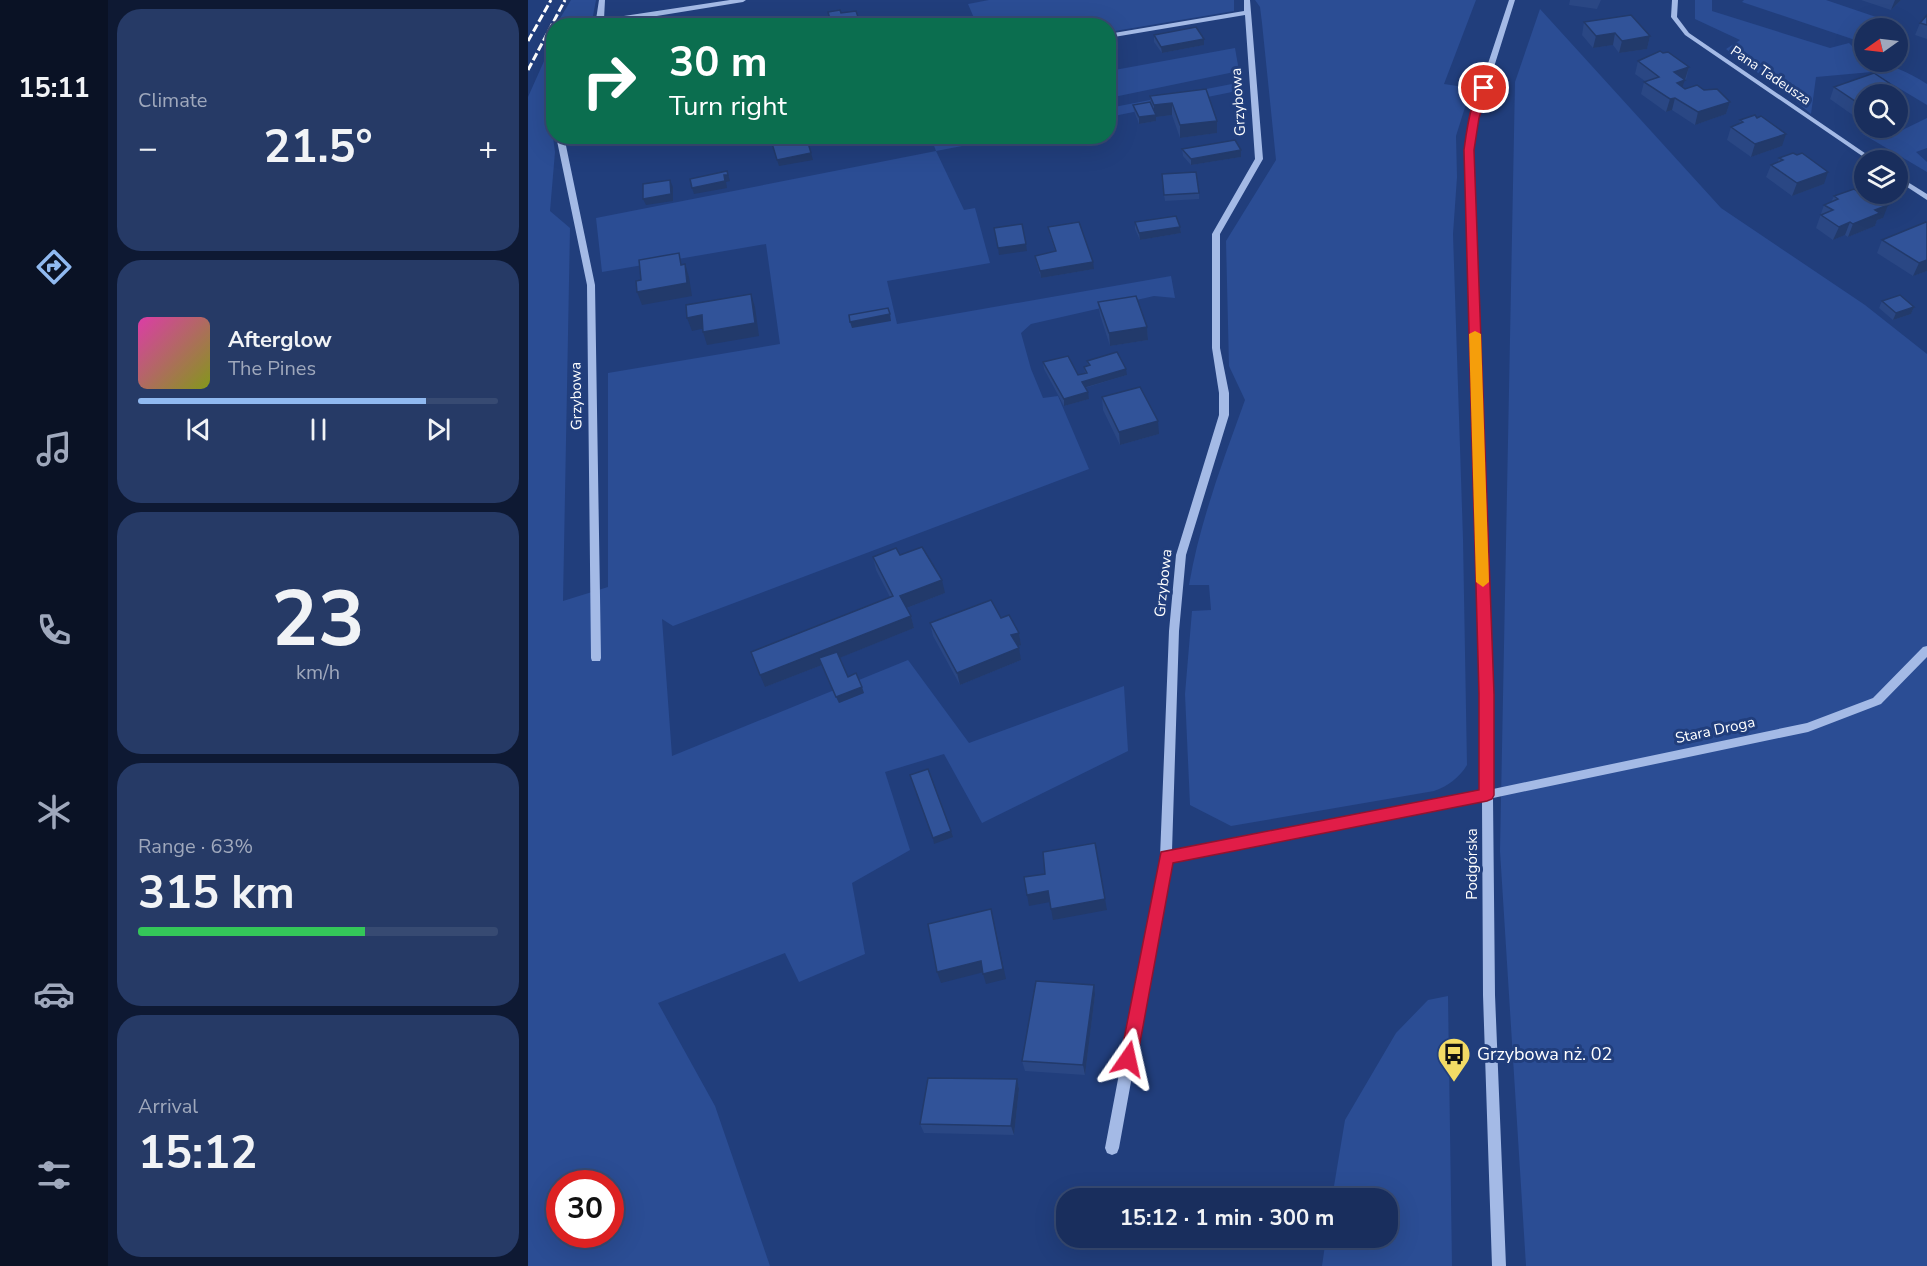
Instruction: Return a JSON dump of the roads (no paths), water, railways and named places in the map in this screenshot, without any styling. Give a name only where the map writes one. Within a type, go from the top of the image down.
[{"type":"street","points":[[600,18],[602,0]]},
{"type":"street","points":[[635,18],[743,0]]},
{"type":"street","name":"Grzybowa","points":[[1112,1148],[1166,857],[1174,631],[1181,555],[1224,415],[1224,393],[1216,348],[1216,234],[1259,159],[1247,0]]},
{"type":"street","name":"Podgórska","points":[[1499,1266],[1488,995],[1486,694],[1469,150],[1474,118],[1512,0]]},
{"type":"street","name":"Pana Tadeusza","points":[[1675,0],[1674,17],[1687,34],[1857,150]]},
{"type":"street","points":[[1116,35],[1248,12]]},
{"type":"street","name":"Grzybowa","points":[[562,144],[591,285],[596,658]]},
{"type":"street","points":[[1908,185],[1927,198]]},
{"type":"street","name":"Stara Droga","points":[[1166,857],[1487,795],[1808,727],[1877,701],[1927,650]]},
{"type":"railway","points":[[528,41],[551,0]]},
{"type":"railway","points":[[555,18],[565,0]]},
{"type":"railway","points":[[528,70],[546,36]]},
{"type":"place","name":"Grzybowa nż. 02","points":[[1454,1083]]}]
